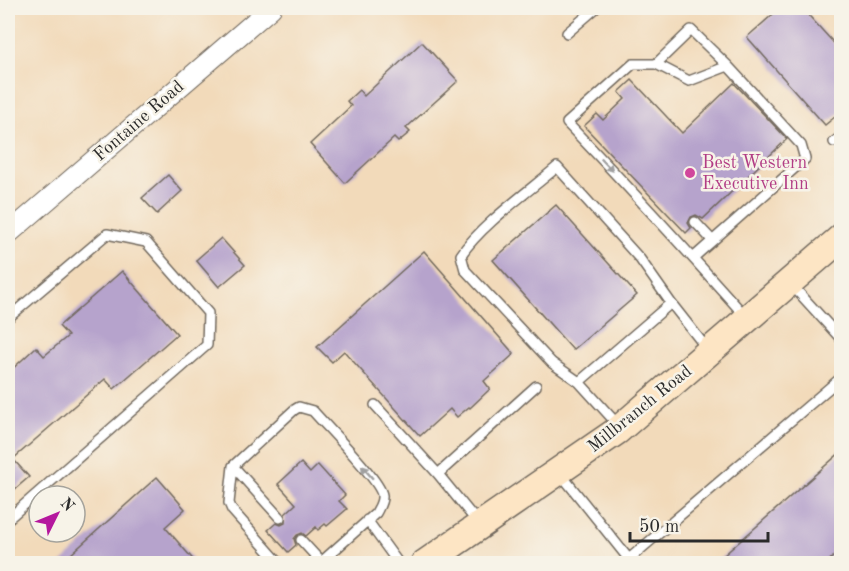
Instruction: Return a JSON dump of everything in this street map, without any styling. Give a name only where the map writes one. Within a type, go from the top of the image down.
[{"type":"main road","name":"Millbranch Road","points":[[424,564],[621,428],[842,237]]},
{"type":"street","name":"Fontaine Road","points":[[8,234],[271,8]]},
{"type":"lane","points":[[567,33],[596,8]]},
{"type":"lane","points":[[656,64],[692,30],[801,145],[805,159],[693,258]]},
{"type":"lane","points":[[728,66],[689,81],[656,64],[633,64],[567,123],[664,225],[747,319]]},
{"type":"lane","points":[[621,428],[579,382],[552,363],[465,270],[461,255],[470,242],[558,167],[640,259],[710,352]]},
{"type":"lane","points":[[664,225],[673,218]]},
{"type":"lane","points":[[695,222],[712,240]]},
{"type":"lane","points":[[8,318],[107,234],[146,242],[208,313],[207,345],[8,519]]},
{"type":"lane","points":[[790,283],[842,340]]},
{"type":"lane","points":[[579,382],[671,303]]},
{"type":"lane","points":[[559,471],[631,561],[842,377]]},
{"type":"lane","points":[[438,474],[536,386]]},
{"type":"lane","points":[[375,405],[438,474],[480,525]]},
{"type":"lane","points":[[280,564],[232,510],[229,502],[233,466],[294,410],[306,407],[313,411],[379,488],[382,503],[368,520],[321,563],[301,540]]},
{"type":"lane","points":[[233,466],[280,518]]},
{"type":"lane","points":[[368,520],[399,564]]},
{"type":"building","points":[[780,8],[802,8],[842,52],[842,111],[825,125],[747,37]]},
{"type":"building","points":[[422,42],[458,81],[406,128],[410,132],[398,142],[394,138],[345,183],[310,144],[351,106],[347,101],[359,90],[364,96]]},
{"type":"building","name":"Best Western Executive Inn","points":[[632,80],[682,133],[734,83],[787,139],[703,219],[696,215],[691,217],[688,223],[691,228],[686,233],[584,126],[597,114],[603,120],[625,99],[619,92]]},
{"type":"building","points":[[168,175],[182,191],[157,214],[142,198]]},
{"type":"building","points":[[556,205],[637,295],[573,350],[493,260]]},
{"type":"building","points":[[221,238],[245,265],[219,287],[196,260]]},
{"type":"building","points":[[424,251],[514,354],[484,381],[490,389],[470,408],[457,417],[450,409],[420,436],[344,351],[332,362],[317,347]]},
{"type":"building","points":[[122,271],[177,334],[114,389],[105,379],[13,459],[29,477],[8,495],[8,373],[36,347],[44,356],[68,336],[59,326]]},
{"type":"building","points":[[842,451],[842,549],[825,564],[714,564]]},
{"type":"building","points":[[301,463],[310,473],[318,465],[345,495],[339,501],[347,509],[327,526],[325,524],[318,530],[316,527],[306,536],[302,533],[297,535],[294,539],[296,545],[288,552],[268,530],[276,523],[281,525],[285,523],[285,514],[296,504],[278,484]]},
{"type":"building","points":[[157,477],[185,509],[165,527],[197,564],[60,564],[82,544],[87,544],[87,540]]},
{"type":"place","name":"Best Western Executive Inn","points":[[690,173]]}]
